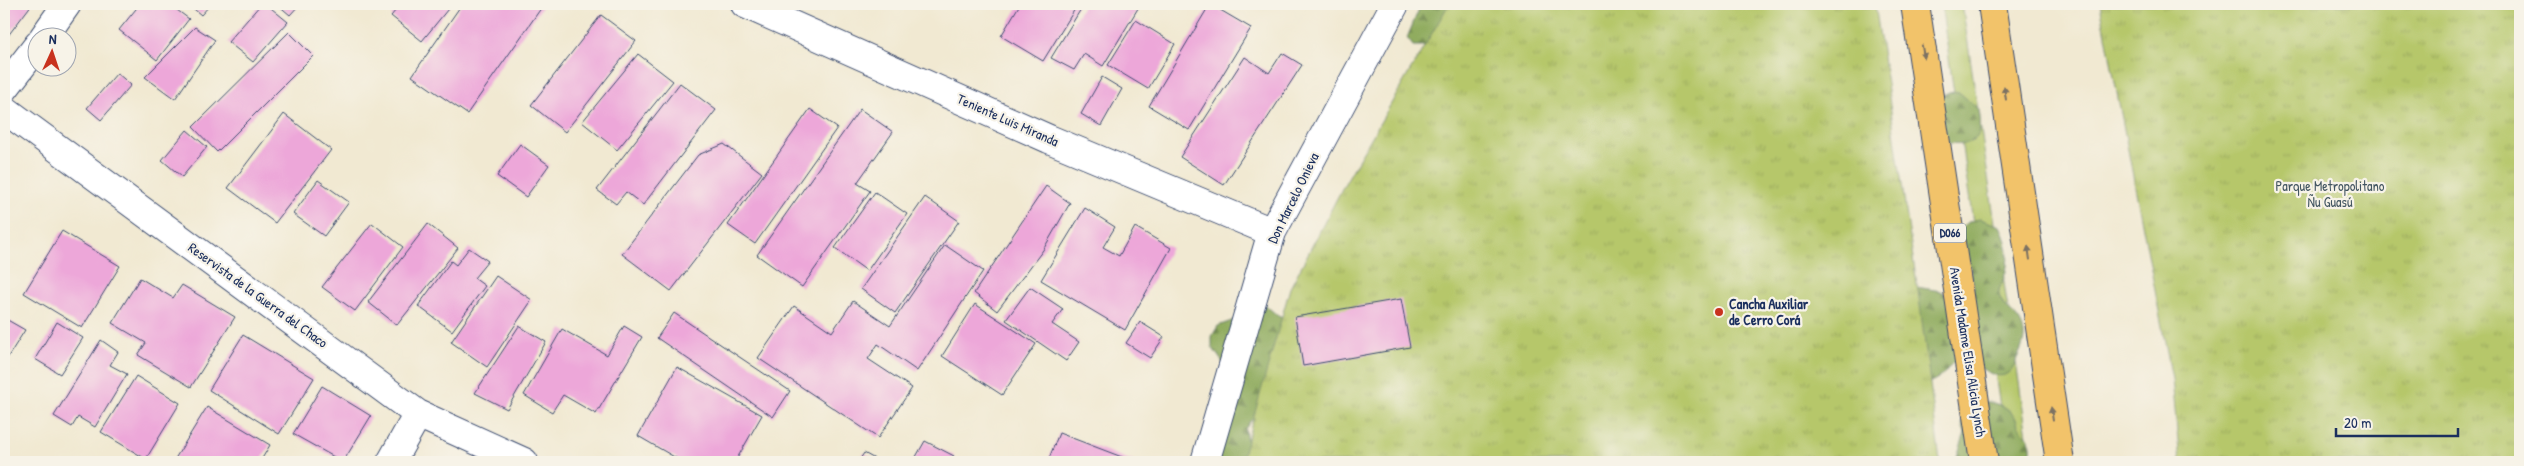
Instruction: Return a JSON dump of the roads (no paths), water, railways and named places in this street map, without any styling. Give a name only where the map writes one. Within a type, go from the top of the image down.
[{"type":"highway","name":"Avenida Madame Elisa Alicia Lynch","points":[[1915,4],[1984,462]]},
{"type":"highway","points":[[1992,4],[2060,462]]},
{"type":"street","points":[[50,28],[67,4]]},
{"type":"street","name":"Teniente Luis Miranda","points":[[746,4],[1049,139],[1272,232]]},
{"type":"street","name":"Don Marcelo Onieva","points":[[1205,462],[1272,232],[1394,4]]},
{"type":"street","points":[[4,89],[28,58]]},
{"type":"street","name":"Reservista de la Guerra del Chaco","points":[[4,109],[418,414],[524,462]]},
{"type":"street","points":[[391,462],[418,414]]},
{"type":"place","name":"Cancha Auxiliar de Cerro Corá","points":[[1719,312]]},
{"type":"park label","name":"Parque Metropolitano Ñu Guasú","points":[[2330,194]]}]
